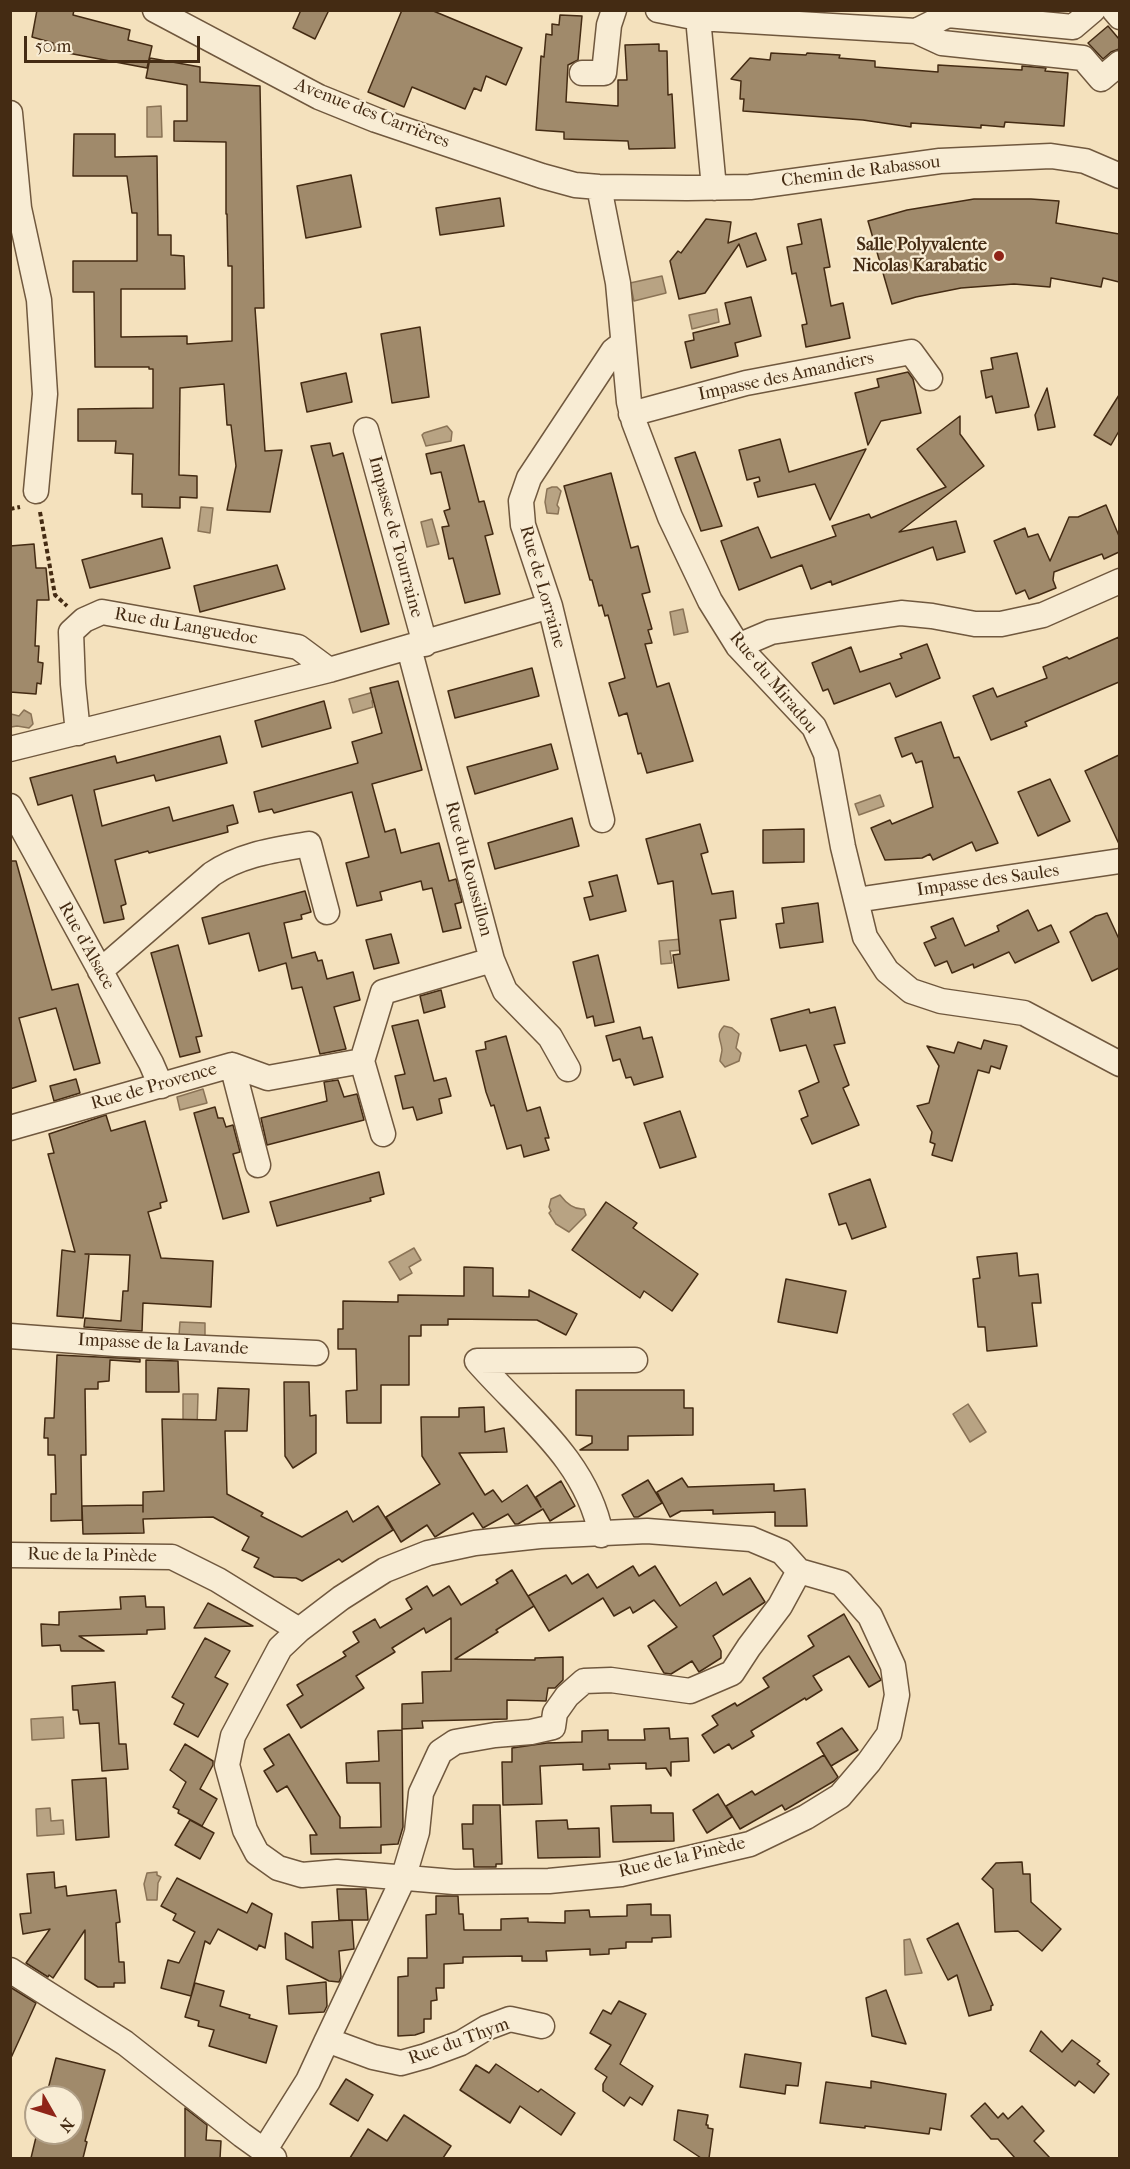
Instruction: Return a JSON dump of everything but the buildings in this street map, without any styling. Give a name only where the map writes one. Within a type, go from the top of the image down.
[{"type":"street","name":"Avenue des Carrières","points":[[155,10],[280,78],[348,108],[542,176],[574,185],[599,187]]},
{"type":"street","points":[[582,73],[604,73],[609,25],[614,10]]},
{"type":"street","points":[[658,10],[698,18],[916,31],[942,43],[1083,58],[1101,79],[1119,63]]},
{"type":"street","points":[[916,31],[948,15],[1073,27],[1093,10]]},
{"type":"street","points":[[1114,10],[1119,17]]},
{"type":"street","points":[[698,18],[714,188]]},
{"type":"street","points":[[10,113],[19,208],[39,300],[45,394],[36,491]]},
{"type":"street","name":"Chemin de Rabassou","points":[[599,187],[750,187],[940,161],[1051,156],[1085,160],[1119,176]]},
{"type":"street","name":"Rue du Miradou","points":[[599,187],[618,283],[622,344],[631,414],[670,517],[710,601],[738,646],[814,726],[826,754],[843,848],[865,937],[887,970],[911,991],[941,1001],[1024,1013],[1119,1065]]},
{"type":"street","name":"Rue de Lorraine","points":[[602,820],[550,606],[523,525],[521,501],[529,478],[613,351],[622,344]]},
{"type":"street","name":"Impasse des Amandiers","points":[[631,414],[746,383],[911,352],[930,378]]},
{"type":"street","name":"Impasse de Tourraine","points":[[366,430],[417,646]]},
{"type":"street","points":[[738,646],[771,632],[901,613],[975,624],[1001,624],[1043,615],[1119,581]]},
{"type":"street","points":[[10,749],[329,670],[550,606]]},
{"type":"street","name":"Rue du Languedoc","points":[[84,620],[102,612],[298,647],[329,670]]},
{"type":"street","points":[[78,733],[71,632],[84,620]]},
{"type":"street","name":"Rue du Roussillon","points":[[417,646],[492,960],[505,991],[550,1037],[568,1069]]},
{"type":"street","name":"Rue d'Alsace","points":[[10,806],[161,1086]]},
{"type":"street","points":[[100,971],[212,874],[227,864],[262,852],[309,844],[327,912]]},
{"type":"street","name":"Impasse des Saules","points":[[856,900],[1119,861]]},
{"type":"street","points":[[383,1134],[362,1061],[383,992],[492,960]]},
{"type":"street","name":"Rue de Provence","points":[[10,1128],[232,1065],[268,1078],[362,1061]]},
{"type":"street","points":[[232,1065],[258,1165]]},
{"type":"street","name":"Impasse de la Lavande","points":[[10,1336],[116,1344],[316,1353]]},
{"type":"street","points":[[601,1534],[597,1512],[571,1462],[477,1361],[635,1360]]},
{"type":"street","name":"Rue de la Pinède","points":[[647,1531],[751,1539],[782,1552],[799,1571],[841,1583],[870,1617],[893,1666],[897,1695],[889,1734],[840,1796],[806,1817],[750,1844],[621,1874],[549,1881],[454,1882],[337,1872],[302,1875],[278,1868],[256,1852],[245,1830],[227,1765],[233,1736],[280,1648],[299,1630],[341,1598],[385,1570],[428,1552],[475,1543],[540,1536],[601,1534],[647,1531]]},
{"type":"street","name":"Rue de la Pinède","points":[[10,1555],[172,1557],[218,1580],[299,1630]]},
{"type":"street","points":[[10,1970],[125,2043],[269,2155],[308,2081],[403,1879],[417,1832],[421,1793],[440,1752],[455,1742],[553,1727],[555,1713],[567,1696],[584,1681],[611,1680],[690,1691],[732,1673],[748,1647],[780,1606],[799,1571]]},
{"type":"street","name":"Rue du Thym","points":[[327,2040],[373,2057],[401,2063],[461,2043],[486,2028],[510,2019],[542,2026]]},
{"type":"path","points":[[36,491],[55,595],[84,620]]},
{"type":"shaded area","points":[[161,106],[162,137],[147,137],[147,107]]},
{"type":"shaded area","points":[[662,276],[666,293],[634,301],[630,283]]},
{"type":"shaded area","points":[[717,309],[719,322],[692,329],[689,315]]},
{"type":"shaded area","points":[[447,426],[452,432],[451,441],[426,446],[422,435],[424,433]]},
{"type":"shaded area","points":[[557,487],[561,491],[557,505],[558,514],[547,513],[545,502],[547,489]]},
{"type":"shaded area","points":[[201,507],[213,508],[210,533],[198,531]]},
{"type":"shaded area","points":[[432,519],[439,544],[427,547],[421,522]]},
{"type":"shaded area","points":[[683,609],[688,632],[674,635],[670,612]]},
{"type":"shaded area","points":[[377,691],[379,699],[372,701],[373,707],[353,713],[349,699]]},
{"type":"shaded area","points":[[24,710],[31,714],[33,724],[29,728],[11,727],[11,714],[19,716]]},
{"type":"shaded area","points":[[880,795],[884,806],[859,815],[855,804]]},
{"type":"shaded area","points":[[682,939],[683,950],[670,951],[672,963],[661,964],[659,941]]},
{"type":"shaded area","points":[[724,1026],[732,1028],[739,1034],[736,1048],[741,1053],[739,1061],[725,1067],[720,1061],[722,1050],[719,1035]]},
{"type":"shaded area","points":[[203,1089],[207,1103],[180,1110],[177,1097]]},
{"type":"shaded area","points":[[560,1195],[570,1205],[584,1209],[586,1215],[569,1232],[556,1224],[549,1213],[551,1199]]},
{"type":"shaded area","points":[[414,1248],[421,1260],[409,1267],[412,1273],[400,1280],[389,1262]]},
{"type":"shaded area","points":[[180,1322],[205,1323],[205,1337],[179,1336]]},
{"type":"shaded area","points":[[183,1394],[198,1394],[197,1428],[183,1428]]},
{"type":"shaded area","points":[[968,1404],[986,1432],[970,1442],[953,1414]]},
{"type":"shaded area","points":[[63,1717],[64,1738],[32,1740],[31,1719]]},
{"type":"shaded area","points":[[50,1808],[51,1821],[63,1820],[64,1834],[37,1836],[36,1809]]},
{"type":"shaded area","points":[[157,1872],[157,1875],[161,1877],[158,1883],[157,1900],[147,1900],[144,1884],[147,1873]]},
{"type":"shaded area","points":[[910,1939],[922,1973],[905,1975],[904,1940]]},
{"type":"place","name":"Salle Polyvalente Nicolas Karabatic","points":[[999,256]]}]
